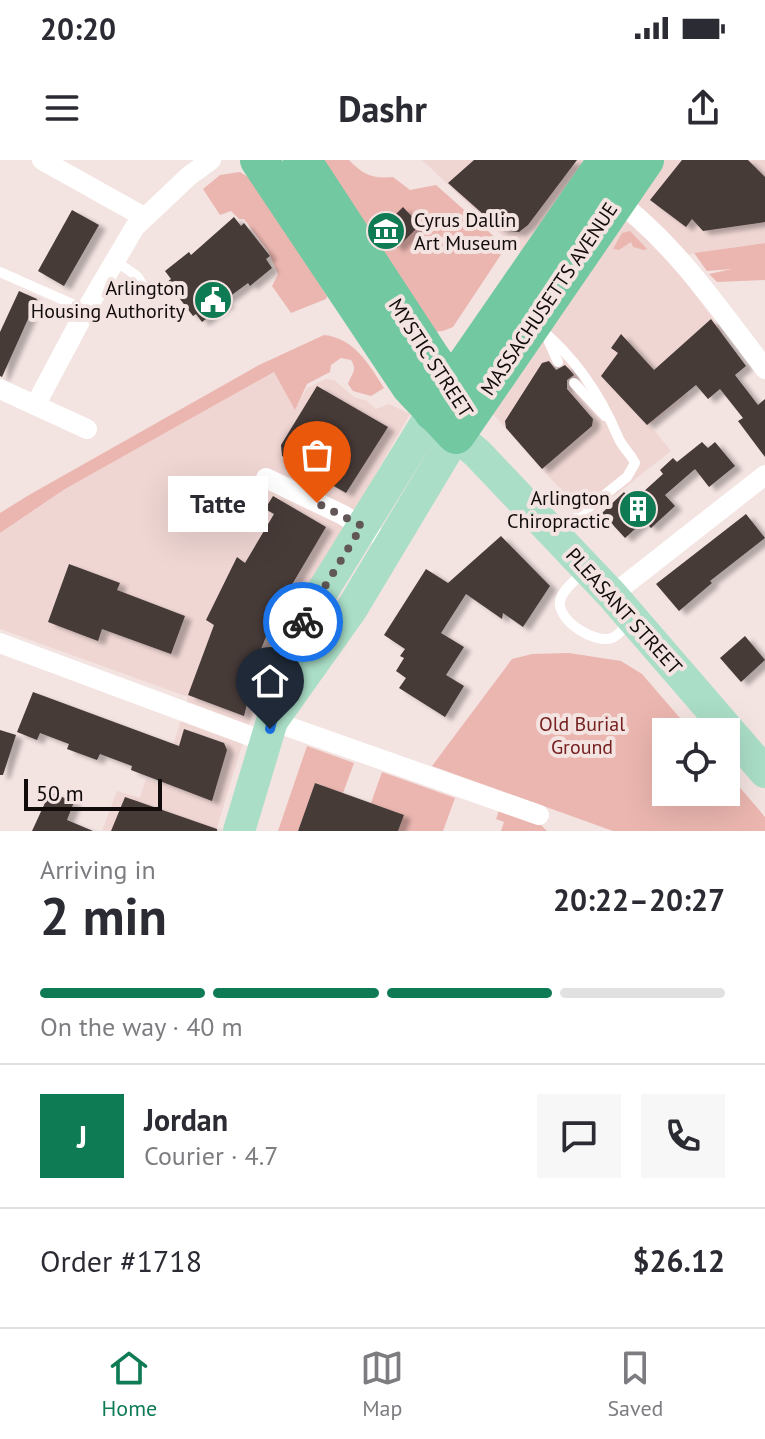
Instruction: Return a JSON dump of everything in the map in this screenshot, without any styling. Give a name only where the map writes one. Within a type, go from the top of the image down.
[{"type":"highway","name":"MYSTIC STREET","points":[[259,160],[410,386],[458,420]]},
{"type":"highway","name":"MYSTIC STREET","points":[[302,160],[458,420]]},
{"type":"highway","name":"MASSACHUSETTS AVENUE","points":[[458,420],[604,180],[645,160]]},
{"type":"highway","name":"MASSACHUSETTS AVENUE","points":[[458,420],[539,328],[604,180]]},
{"type":"main road","name":"MASSACHUSETTS AVENUE","points":[[239,831],[285,667],[301,626],[362,526],[458,420]]},
{"type":"main road","name":"MASSACHUSETTS AVENUE","points":[[269,731],[351,610],[458,420]]},
{"type":"main road","name":"PLEASANT STREET","points":[[458,420],[765,772]]},
{"type":"street","points":[[42,160],[144,217]]},
{"type":"street","points":[[36,404],[114,260],[144,217],[211,160]]},
{"type":"street","points":[[604,180],[680,261],[765,369]]},
{"type":"street","points":[[0,389],[87,429]]},
{"type":"street","points":[[612,595],[765,475]]},
{"type":"street","points":[[266,478],[362,526],[375,536],[376,542],[356,582],[351,610]]},
{"type":"street","points":[[0,643],[539,815]]},
{"type":"lane","points":[[114,260],[137,276],[149,295]]},
{"type":"lane","points":[[0,272],[86,310]]},
{"type":"lane","points":[[539,328],[558,362]]},
{"type":"lane","points":[[539,328],[571,359],[594,388],[619,440],[634,461],[632,473],[555,534]]},
{"type":"lane","points":[[574,383],[616,430]]},
{"type":"lane","points":[[587,568],[562,595],[561,609],[567,619],[587,634],[601,639],[614,636],[633,619]]},
{"type":"shaded area","points":[[422,160],[765,160],[765,243],[694,253],[669,260],[723,332],[672,379],[688,396],[650,425],[671,451],[586,518],[493,414],[565,295]]},
{"type":"shaded area","points":[[274,372],[295,409],[307,388],[326,379],[334,380],[354,397],[367,401],[376,409],[389,404],[410,414],[276,648],[216,831],[102,831],[117,791],[140,798],[146,779],[161,784],[188,697],[0,629],[0,533],[65,489]]},
{"type":"green space","points":[[321,160],[349,160],[374,176],[393,177],[410,190],[436,185],[506,247],[453,327],[431,332]]},
{"type":"green space","points":[[240,172],[253,180],[327,296],[326,299],[291,313],[272,286],[278,274],[268,251],[244,219],[239,219],[231,211],[220,215],[203,189],[220,175]]},
{"type":"green space","points":[[630,231],[647,249],[633,247],[631,242],[619,250],[613,249],[622,233]]},
{"type":"green space","points":[[765,243],[765,280],[717,282],[709,274],[732,269],[707,271],[694,253]]},
{"type":"green space","points":[[324,335],[335,337],[352,347],[366,361],[384,388],[371,396],[353,391],[348,384],[354,370],[353,364],[351,360],[341,358],[331,365],[330,372],[307,384],[295,410],[274,372],[65,489],[0,533],[0,513],[29,495],[259,365]]},
{"type":"green space","name":"Old Burial Ground","points":[[569,653],[621,661],[642,674],[680,718],[652,718],[652,806],[740,806],[740,788],[765,817],[765,831],[613,831],[432,766],[512,659],[532,654]]},
{"type":"green space","points":[[307,746],[354,763],[343,793],[315,783],[298,831],[278,831]]},
{"type":"green space","points":[[382,772],[455,798],[443,831],[398,831],[404,815],[371,803]]},
{"type":"green space","points":[[500,808],[537,821],[547,831],[501,831],[504,822],[496,819]]},
{"type":"building","points":[[474,160],[577,160],[528,225],[519,232],[501,230],[448,183]]},
{"type":"building","points":[[682,160],[748,160],[765,177],[765,222],[703,231],[692,219],[686,227],[650,200]]},
{"type":"building","points":[[403,207],[420,225],[397,248],[380,230]]},
{"type":"building","points":[[72,210],[99,225],[64,286],[38,271]]},
{"type":"building","points":[[234,217],[241,226],[244,223],[270,256],[266,259],[272,268],[250,286],[248,283],[225,300],[228,303],[202,322],[196,314],[193,316],[167,282],[171,279],[165,271],[189,252],[191,255]]},
{"type":"building","points":[[19,291],[37,299],[2,377],[0,332]]},
{"type":"building","points":[[711,319],[746,366],[735,375],[758,405],[765,399],[765,457],[738,421],[743,418],[720,389],[708,399],[696,385],[647,425],[601,376],[618,353],[611,348],[621,334],[654,370]]},
{"type":"building","points":[[549,361],[556,370],[565,365],[574,375],[567,380],[567,389],[593,419],[592,426],[542,469],[506,428],[505,421],[542,363]]},
{"type":"building","points":[[317,386],[388,427],[346,493],[282,456],[281,445]]},
{"type":"building","points":[[702,442],[708,448],[715,442],[735,466],[709,487],[695,469],[665,495],[675,506],[651,528],[644,521],[625,538],[602,513],[624,492],[630,499],[639,491],[642,493],[663,474],[660,470],[673,458],[677,462]]},
{"type":"building","points":[[273,496],[326,527],[277,610],[261,649],[244,716],[188,695],[214,625],[206,620],[237,557],[245,563],[274,514],[265,509]]},
{"type":"building","points":[[746,514],[765,538],[710,581],[712,583],[679,611],[656,584]]},
{"type":"building","points":[[501,536],[550,586],[523,627],[503,613],[502,619],[466,594],[441,633],[464,647],[446,675],[464,686],[445,717],[399,688],[406,678],[396,671],[404,658],[400,656],[405,649],[384,635],[426,569],[448,583]]},
{"type":"building","points":[[69,564],[120,583],[117,590],[185,616],[171,654],[102,629],[98,641],[48,622]]},
{"type":"building","points":[[745,636],[765,660],[741,682],[720,658]]},
{"type":"building","points":[[33,692],[179,746],[184,729],[224,743],[227,750],[212,801],[131,770],[132,766],[100,754],[97,760],[67,749],[69,744],[40,733],[37,740],[17,732]]},
{"type":"building","points":[[0,730],[16,735],[3,775],[0,775]]},
{"type":"building","points":[[315,783],[404,815],[398,831],[298,831]]},
{"type":"building","points":[[50,792],[74,802],[67,820],[93,831],[32,831]]},
{"type":"building","points":[[125,797],[217,829],[217,831],[111,831]]},
{"type":"way so far","points":[[303,622],[362,526],[317,503]]},
{"type":"place","name":"Cyrus Dallin Art Museum","points":[[386,231]]},
{"type":"place","name":"Arlington Housing Authority","points":[[213,300]]},
{"type":"place","name":"Tatte","points":[[317,503]]},
{"type":"place","name":"Arlington Chiropractic","points":[[638,509]]},
{"type":"route","points":[[270,729],[285,667],[303,622]]}]
